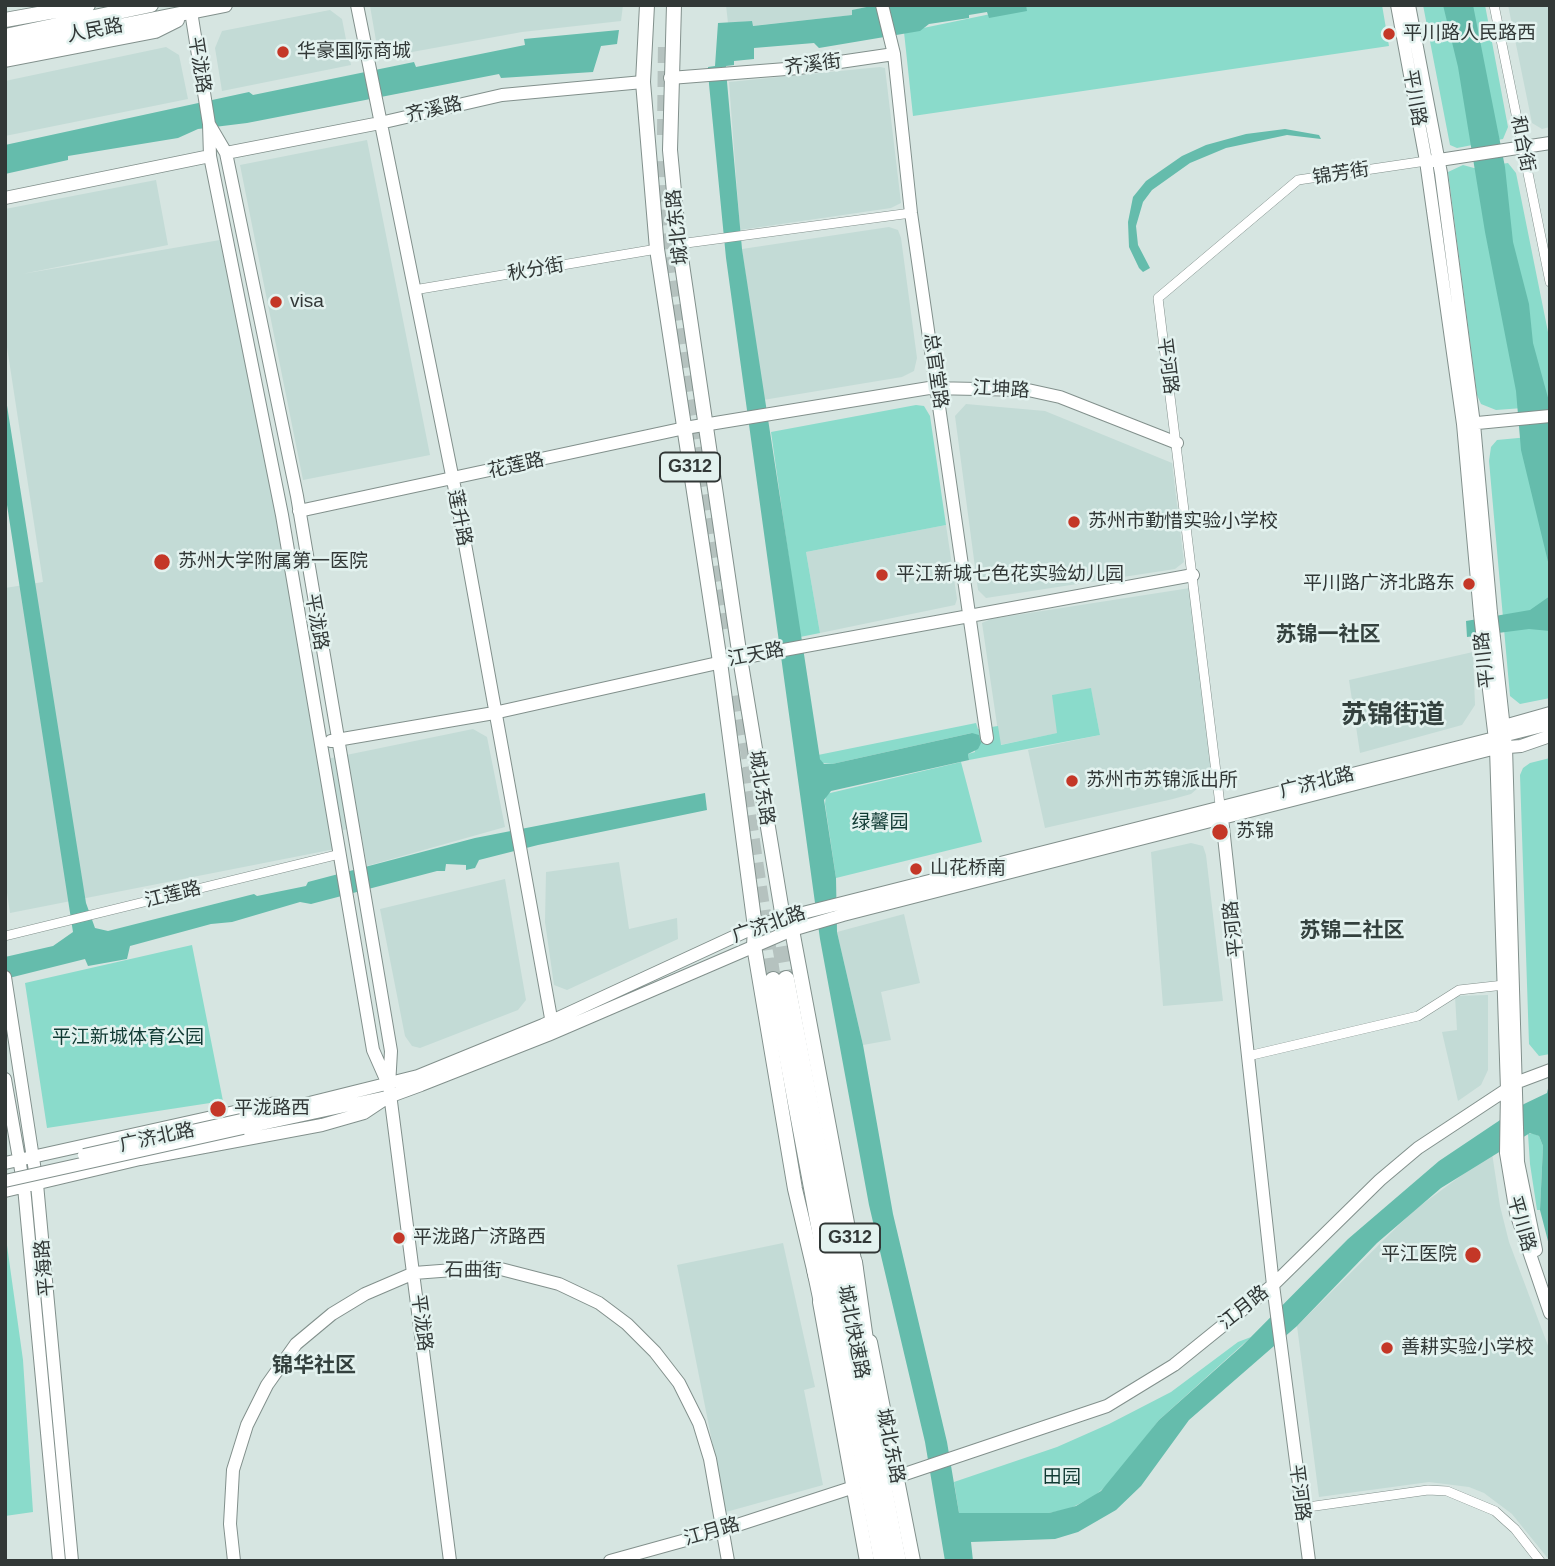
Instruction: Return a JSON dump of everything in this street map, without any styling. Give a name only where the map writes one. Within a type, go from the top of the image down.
[{"type":"highway","name":"城北快速路","points":[[779,979],[867,1443],[882,1561]]},
{"type":"highway","points":[[854,1262],[869,1365],[869,1561]]},
{"type":"highway","points":[[815,1269],[838,1376],[867,1443],[889,1475],[911,1561]]},
{"type":"highway","name":"城北快速路","points":[[867,1443],[898,1561]]},
{"type":"main road","name":"人民路","points":[[5,36],[151,5]]},
{"type":"main road","name":"人民路","points":[[5,49],[94,17],[225,5]]},
{"type":"main road","name":"城北东路","points":[[647,5],[643,82],[657,249],[720,662],[755,927],[754,946],[795,1189],[815,1269],[853,1487],[869,1561]]},
{"type":"main road","name":"城北东路","points":[[674,5],[670,150],[679,244],[740,658],[783,918],[792,930],[911,1561]]},
{"type":"main road","points":[[5,60],[155,31],[190,9]]},
{"type":"main road","points":[[5,20],[94,17]]},
{"type":"street","name":"莲升路","points":[[356,5],[451,480],[552,1027]]},
{"type":"street","name":"总官堂路","points":[[882,5],[892,48],[911,213],[987,738]]},
{"type":"street","name":"平川路","points":[[1397,5],[1426,160],[1469,424]]},
{"type":"street","name":"平川路","points":[[1409,5],[1440,162],[1469,424],[1488,639],[1501,739],[1516,1213],[1550,1313]]},
{"type":"street","name":"和合街","points":[[1494,5],[1550,282]]},
{"type":"street","name":"平泷路","points":[[190,9],[209,124],[210,156],[282,515],[373,1050],[390,1091]]},
{"type":"street","name":"齐溪街","points":[[670,78],[799,68],[892,48]]},
{"type":"street","name":"齐溪路","points":[[226,153],[380,123],[502,94],[643,82]]},
{"type":"street","name":"平泷路","points":[[209,124],[226,153],[299,511],[391,1051],[390,1091],[450,1561]]},
{"type":"street","name":"锦芳街","points":[[1158,298],[1298,180],[1426,160],[1440,162],[1550,143]]},
{"type":"street","points":[[5,198],[210,156]]},
{"type":"street","points":[[679,244],[911,213]]},
{"type":"street","name":"秋分街","points":[[414,290],[657,249]]},
{"type":"street","name":"平河路","points":[[1158,298],[1221,813],[1273,1285],[1308,1561]]},
{"type":"street","name":"江坤路","points":[[734,420],[937,388],[1028,390],[1060,397],[1177,443]]},
{"type":"street","points":[[1469,424],[1550,416]]},
{"type":"street","name":"花莲路","points":[[299,511],[685,428],[734,420]]},
{"type":"street","name":"江天路","points":[[322,743],[494,713],[740,658],[1193,575]]},
{"type":"street","points":[[1501,739],[1550,713]]},
{"type":"street","name":"广济北路","points":[[552,1027],[755,927],[783,918],[810,911],[842,908],[1221,813],[1550,724]]},
{"type":"street","name":"广济北路","points":[[1501,739],[1521,746],[1550,738]]},
{"type":"street","name":"平川路","points":[[1501,739],[1504,985],[1513,1086]]},
{"type":"street","name":"江莲路","points":[[5,936],[340,854]]},
{"type":"street","name":"广济北路","points":[[5,1181],[390,1091],[809,925],[842,908]]},
{"type":"street","name":"平海路","points":[[5,977],[72,1561]]},
{"type":"street","points":[[1248,1056],[1418,1016],[1459,990],[1504,985]]},
{"type":"street","name":"江月路","points":[[896,1477],[1107,1406],[1174,1365],[1273,1285],[1380,1180],[1418,1147],[1513,1086],[1547,1070]]},
{"type":"street","name":"平海路","points":[[5,1079],[27,1158]]},
{"type":"street","points":[[5,1163],[185,1121],[355,1086],[390,1091]]},
{"type":"street","points":[[5,1191],[140,1159],[322,1125],[364,1113],[390,1091]]},
{"type":"street","name":"广济北路","points":[[5,1175],[139,1140],[242,1124]]},
{"type":"street","name":"平川路","points":[[1512,1151],[1550,1293]]},
{"type":"street","name":"平海路","points":[[31,1186],[59,1561]]},
{"type":"street","name":"石曲街","points":[[234,1561],[230,1524],[233,1470],[247,1425],[267,1385],[296,1344],[332,1314],[365,1294],[414,1273],[493,1267],[559,1284],[598,1303],[627,1324],[655,1352],[679,1383],[699,1423],[710,1459],[728,1561]]},
{"type":"street","name":"江月路","points":[[610,1561],[722,1530],[853,1487]]},
{"type":"street","points":[[1301,1508],[1427,1490],[1447,1491],[1495,1511],[1515,1529],[1540,1561]]},
{"type":"shaded area","points":[[623,5],[621,21],[522,32],[379,58],[370,6]]},
{"type":"shaded area","points":[[726,5],[876,5],[853,10],[853,15],[752,26],[751,21],[728,23]]},
{"type":"shaded area","points":[[876,5],[1026,5],[1027,11],[989,18],[987,12],[969,15],[969,18],[929,24],[920,31],[819,48],[814,43],[754,48],[754,59],[734,61],[734,65],[726,66],[742,249],[820,759],[824,764],[832,764],[972,733],[979,735],[981,743],[978,749],[968,754],[969,760],[831,791],[824,800],[836,878],[837,932],[863,1045],[893,1214],[947,1442],[959,1513],[1049,1513],[1076,1506],[1101,1491],[1159,1420],[1242,1346],[1348,1239],[1439,1161],[1524,1104],[1547,1093],[1550,1080],[1550,1249],[1540,1210],[1543,1146],[1539,1136],[1530,1133],[1441,1188],[1377,1243],[1297,1326],[1189,1420],[1141,1486],[1116,1510],[1078,1532],[1055,1539],[971,1542],[973,1561],[945,1561],[925,1442],[869,1205],[820,939],[726,258],[709,84],[708,67],[715,66],[718,23],[752,21],[753,26],[852,15],[852,10]]},
{"type":"shaded area","points":[[1443,5],[1473,5],[1505,167],[1513,242],[1529,304],[1533,343],[1550,405],[1550,570],[1521,450],[1516,391],[1485,232],[1458,67]]},
{"type":"shaded area","points":[[1508,5],[1550,5],[1550,127],[1542,129],[1532,123]]},
{"type":"shaded area","name":"华豪国际商城","points":[[330,10],[342,19],[351,65],[222,91],[215,48],[222,31]]},
{"type":"shaded area","points":[[619,30],[617,44],[601,46],[593,72],[501,78],[499,74],[247,123],[198,129],[178,138],[68,156],[68,160],[5,174],[5,145],[249,92],[253,95],[414,62],[416,67],[525,45],[524,39]]},
{"type":"shaded area","points":[[166,47],[179,55],[188,99],[5,136],[5,81]]},
{"type":"shaded area","points":[[885,68],[901,203],[891,208],[740,230],[729,82]]},
{"type":"shaded area","points":[[1285,129],[1319,135],[1321,139],[1287,135],[1226,148],[1190,163],[1152,190],[1143,202],[1136,226],[1138,245],[1150,268],[1143,272],[1139,268],[1129,247],[1128,222],[1133,197],[1146,181],[1182,156],[1206,145],[1246,134]]},
{"type":"shaded area","points":[[367,140],[430,455],[303,480],[240,165]]},
{"type":"shaded area","name":"苏州大学附属第一医院","points":[[156,180],[168,245],[22,274],[220,240],[281,541],[317,761],[473,729],[487,737],[505,827],[367,866],[360,827],[332,832],[335,849],[10,913],[5,879],[5,588],[43,582],[5,334],[5,209]]},
{"type":"shaded area","points":[[889,227],[898,230],[901,238],[917,358],[914,371],[902,377],[763,400],[742,249]]},
{"type":"shaded area","points":[[5,393],[86,903],[95,928],[108,931],[254,894],[257,896],[306,886],[308,882],[475,838],[705,793],[707,810],[538,845],[479,860],[475,868],[466,870],[466,865],[446,864],[445,871],[311,904],[300,902],[232,922],[211,924],[130,946],[127,959],[88,966],[85,959],[5,979],[5,957],[53,946],[73,932],[5,492]]},
{"type":"shaded area","name":"苏州市勤惜实验小学校","points":[[966,404],[1045,411],[1172,463],[1184,562],[1175,569],[986,598],[978,590],[955,416]]},
{"type":"shaded area","name":"平江新城七色花实验幼儿园","points":[[946,525],[957,599],[955,605],[820,633],[806,552]]},
{"type":"shaded area","points":[[1190,588],[1211,767],[1205,782],[1191,794],[1045,828],[1028,750],[1100,735],[1091,689],[1053,695],[1058,733],[1000,745],[982,623],[991,619]]},
{"type":"shaded area","points":[[1550,596],[1550,631],[1529,629],[1467,637],[1466,621],[1530,610]]},
{"type":"shaded area","points":[[1473,652],[1475,705],[1462,725],[1360,753],[1349,680]]},
{"type":"shaded area","points":[[1191,843],[1203,846],[1206,855],[1223,1001],[1163,1006],[1151,852]]},
{"type":"shaded area","points":[[619,862],[629,929],[677,918],[678,939],[567,990],[554,985],[545,922],[546,872]]},
{"type":"shaded area","points":[[505,879],[526,1000],[518,1010],[420,1048],[412,1046],[405,1036],[380,909]]},
{"type":"shaded area","points":[[904,914],[920,983],[881,992],[891,1040],[863,1045],[837,932]]},
{"type":"shaded area","points":[[1488,995],[1488,1070],[1481,1085],[1458,1101],[1442,1032],[1457,1030],[1455,996]]},
{"type":"shaded area","name":"善耕实验小学校","points":[[1492,1153],[1509,1242],[1550,1351],[1550,1561],[1512,1514],[1484,1493],[1469,1487],[1429,1482],[1319,1497],[1297,1326],[1413,1211]]},
{"type":"shaded area","points":[[783,1243],[815,1387],[804,1390],[823,1485],[726,1512],[677,1265]]},
{"type":"green space","points":[[1034,5],[1382,5],[1389,46],[913,116],[904,32]]},
{"type":"green space","points":[[1423,5],[1485,5],[1508,127],[1503,139],[1457,148],[1450,145]]},
{"type":"green space","points":[[1508,163],[1516,173],[1550,342],[1550,406],[1496,410],[1481,404],[1477,395],[1448,172],[1463,165],[1474,168]]},
{"type":"green space","points":[[916,405],[924,406],[930,416],[946,525],[806,552],[820,633],[800,637],[771,432]]},
{"type":"green space","points":[[1550,435],[1550,698],[1520,704],[1510,696],[1489,461],[1491,447],[1497,440]]},
{"type":"green space","points":[[1091,688],[1100,735],[969,760],[968,754],[975,752],[972,733],[832,764],[822,763],[818,755],[976,723],[978,729],[998,726],[1001,745],[1057,733],[1052,695]]},
{"type":"green space","points":[[1550,758],[1550,1054],[1539,1056],[1529,1044],[1520,775],[1523,768],[1530,763]]},
{"type":"green space","name":"绿馨园","points":[[961,762],[982,842],[836,878],[825,804],[826,794]]},
{"type":"green space","name":"平江新城体育公园","points":[[192,945],[223,1101],[47,1128],[25,983]]},
{"type":"green space","points":[[1528,1134],[1539,1136],[1543,1146],[1540,1210],[1537,1210],[1530,1164]]},
{"type":"green space","points":[[5,1231],[23,1360],[33,1512],[5,1516]]},
{"type":"green space","name":"田园","points":[[1251,1337],[1159,1420],[1112,1481],[1093,1497],[1069,1509],[1049,1513],[959,1513],[954,1482],[1057,1447],[1109,1424],[1171,1392],[1238,1342]]},
{"type":"tunnel","points":[[665,135],[666,39]]},
{"type":"tunnel","points":[[665,161],[666,196],[691,388],[729,631]]},
{"type":"tunnel","points":[[739,695],[753,780]]},
{"type":"tunnel","points":[[741,768],[773,980]]},
{"type":"tunnel","points":[[776,923],[786,979]]},
{"type":"place","name":"平川路人民路西","points":[[1389,34]]},
{"type":"place","name":"华豪国际商城","points":[[283,52]]},
{"type":"place","name":"visa","points":[[276,302]]},
{"type":"place","name":"苏州市勤惜实验小学校","points":[[1074,522]]},
{"type":"place","name":"苏州大学附属第一医院","points":[[162,562]]},
{"type":"place","name":"平江新城七色花实验幼儿园","points":[[882,575]]},
{"type":"place","name":"平川路广济北路东","points":[[1469,584]]},
{"type":"place","name":"苏州市苏锦派出所","points":[[1072,781]]},
{"type":"place","name":"苏锦","points":[[1220,832]]},
{"type":"place","name":"山花桥南","points":[[916,869]]},
{"type":"place","name":"平泷路西","points":[[218,1109]]},
{"type":"place","name":"平泷路广济路西","points":[[399,1238]]},
{"type":"place","name":"平江医院","points":[[1473,1255]]},
{"type":"place","name":"善耕实验小学校","points":[[1387,1348]]},
{"type":"district","name":"苏锦一社区","points":[[1328,635]]},
{"type":"district","name":"苏锦街道","points":[[1393,716]]},
{"type":"district","name":"苏锦二社区","points":[[1352,931]]},
{"type":"district","name":"锦华社区","points":[[314,1366]]}]
